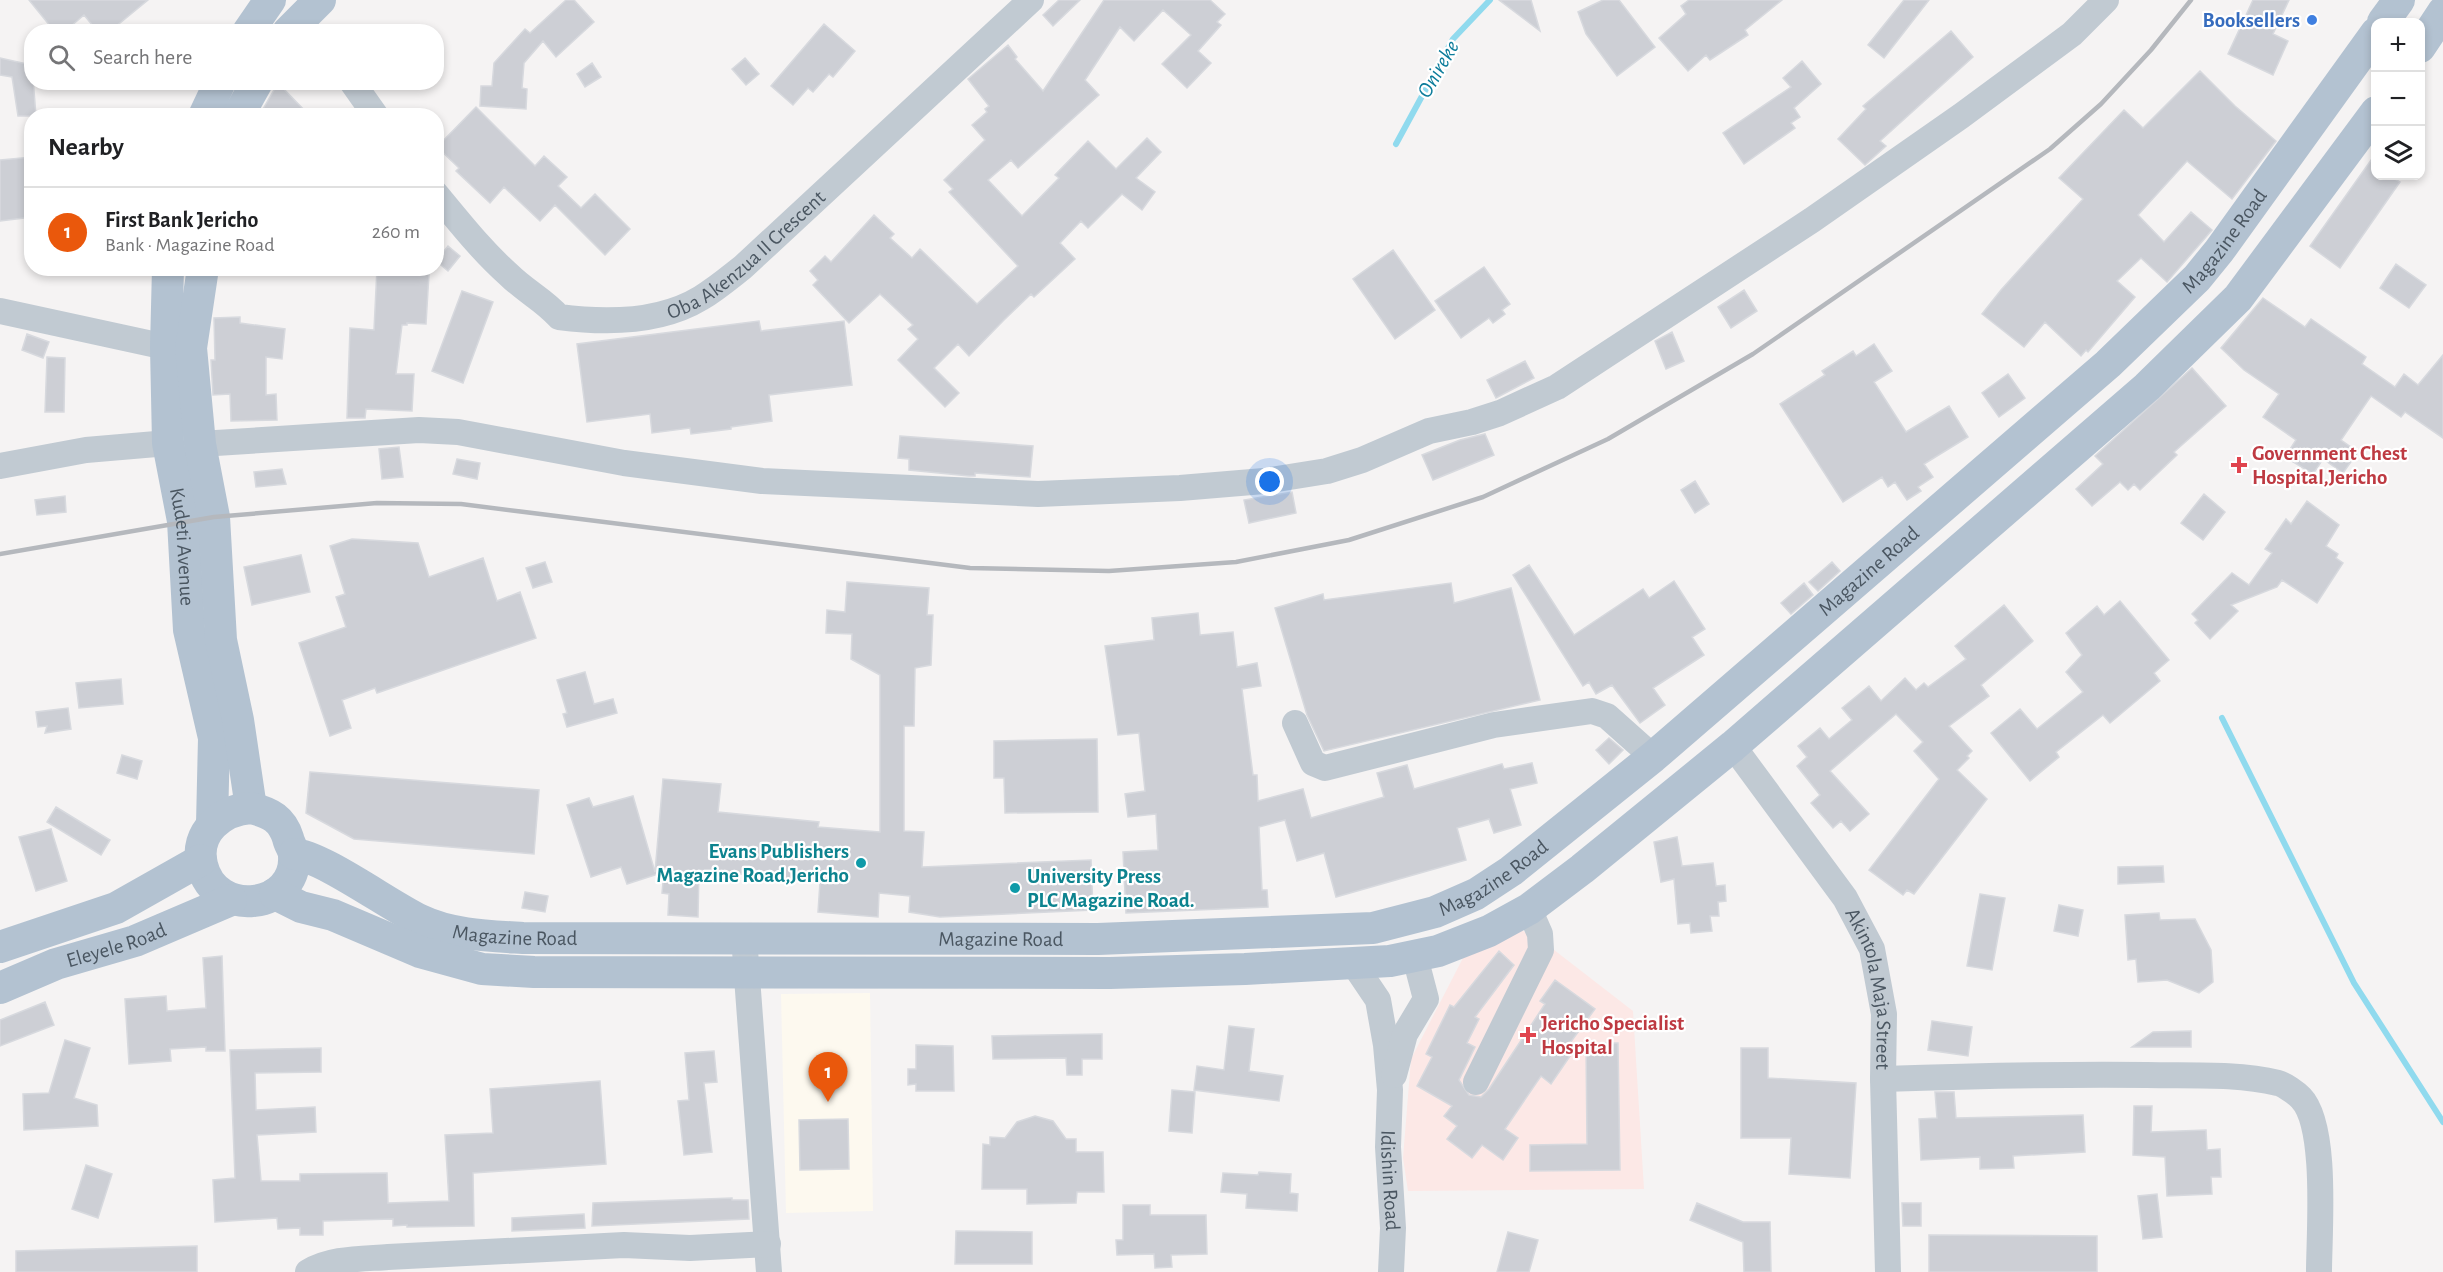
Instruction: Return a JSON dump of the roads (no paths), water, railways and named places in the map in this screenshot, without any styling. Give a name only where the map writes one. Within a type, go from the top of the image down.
[{"type":"main road","points":[[254,24],[270,0]]},
{"type":"main road","points":[[298,24],[320,0]]},
{"type":"main road","points":[[2386,18],[2399,0]]},
{"type":"main road","points":[[2425,41],[2443,12]]},
{"type":"main road","name":"Magazine Road","points":[[294,854],[318,863],[422,921],[476,936],[646,940],[744,937],[1098,939],[1373,928],[1415,919],[1476,894],[1545,844],[1653,758],[2108,364],[2197,278],[2371,40]]},
{"type":"main road","points":[[208,108],[216,90]]},
{"type":"main road","points":[[242,108],[253,90]]},
{"type":"main road","name":"Magazine Road","points":[[275,894],[301,907],[333,915],[420,952],[482,969],[557,972],[1110,973],[1353,963],[1415,957],[1489,931],[1528,909],[1582,870],[1733,746],[2146,387],[2238,298],[2371,119]]},
{"type":"main road","name":"Kudeti Avenue","points":[[168,276],[166,347],[168,443],[183,521],[189,630],[214,738],[212,824]]},
{"type":"main road","points":[[202,276],[191,348],[200,444],[214,517],[221,640],[238,720],[252,808]]},
{"type":"main road","points":[[1951,502],[1974,535]]},
{"type":"main road","points":[[252,808],[266,812],[284,825],[294,854],[292,870],[285,883],[275,894],[261,901],[246,903],[231,900],[210,884],[201,860],[201,847],[212,824],[223,814],[237,809],[252,808]]},
{"type":"main road","name":"Eleyele Road","points":[[0,947],[116,908],[201,860]]},
{"type":"main road","name":"Eleyele Road","points":[[0,988],[56,964],[135,940],[231,900]]},
{"type":"street","name":"Oba Akenzua II Crescent","points":[[444,204],[485,254],[518,284],[546,302],[559,317],[622,320],[664,313],[699,299],[743,267],[1031,0]]},
{"type":"street","points":[[200,444],[418,430],[458,432],[624,463],[762,481],[1038,494],[1180,488],[1264,481],[1327,471],[1362,460],[1429,431],[1472,422],[1500,413],[1557,387],[1746,264],[1961,116],[2072,34],[2106,0]]},
{"type":"street","points":[[358,90],[370,108]]},
{"type":"street","points":[[0,311],[166,347]]},
{"type":"street","points":[[0,466],[86,450],[168,443]]},
{"type":"street","points":[[1295,723],[1313,764],[1325,768],[1494,725],[1592,711],[1607,716],[1653,758]]},
{"type":"street","name":"Akintola Maja Street","points":[[1733,746],[1845,898],[1872,949],[1884,1014],[1883,1079],[1888,1272]]},
{"type":"street","points":[[1476,1082],[1541,950],[1540,934],[1528,909]]},
{"type":"street","points":[[744,937],[769,1272]]},
{"type":"street","points":[[1390,1090],[1405,1034],[1426,999],[1415,957]]},
{"type":"street","points":[[1353,963],[1378,1000],[1390,1090]]},
{"type":"street","points":[[1883,1079],[2072,1074],[2212,1076],[2281,1084],[2302,1098],[2310,1112],[2315,1132],[2320,1173],[2319,1272]]},
{"type":"street","name":"Idishin Road","points":[[1390,1090],[1388,1147],[1393,1228],[1390,1272]]},
{"type":"street","points":[[308,1272],[317,1267],[349,1260],[624,1245],[690,1248],[768,1244]]},
{"type":"waterway","name":"Onireke","points":[[1396,144],[1453,39],[1490,0]]},
{"type":"waterway","points":[[2222,718],[2354,983],[2443,1122]]},
{"type":"railway","points":[[0,554],[214,517],[377,503],[461,504],[970,568],[1109,571],[1236,562],[1349,540],[1483,497],[1608,439],[1753,354],[2050,149],[2101,104],[2151,50],[2191,0]]},
{"type":"place","name":"Booksellers","points":[[2312,20]]},
{"type":"place","name":"Government Chest Hospital,Jericho","points":[[2239,465]]},
{"type":"place","name":"Evans Publishers Magazine Road,Jericho","points":[[861,863]]},
{"type":"place","name":"University Press PLC Magazine Road.","points":[[1015,888]]},
{"type":"place","name":"Jericho Specialist Hospital","points":[[1528,1035]]},
{"type":"place","name":"First Bank Jericho","points":[[828,1102]]}]
